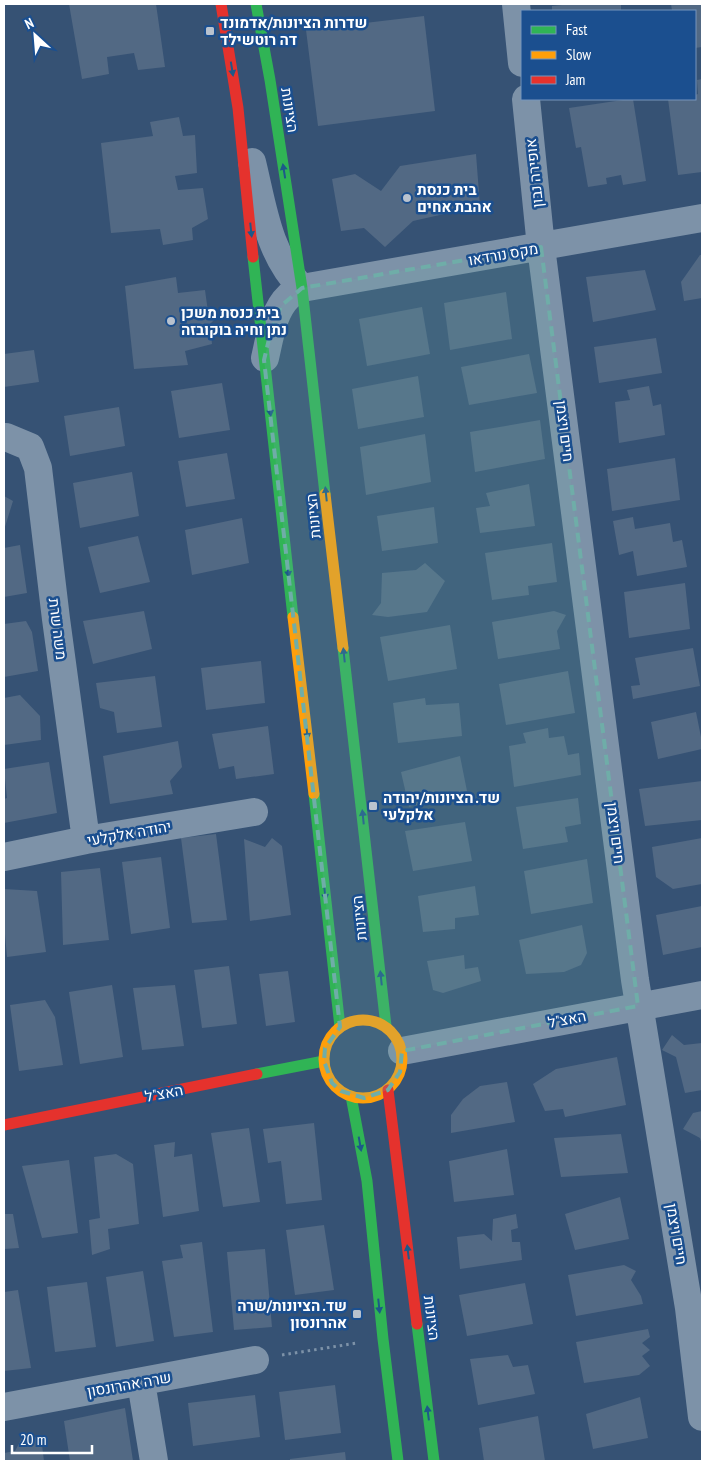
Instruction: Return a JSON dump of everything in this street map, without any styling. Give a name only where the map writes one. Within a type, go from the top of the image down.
[{"type":"street","name":"הציונות","points":[[221,4],[238,108],[264,360],[340,1027]]},
{"type":"street","name":"הציונות","points":[[256,4],[302,288],[386,1026]]},
{"type":"street","points":[[516,4],[521,53]]},
{"type":"street","name":"אופירה נבון","points":[[526,100],[541,247]]},
{"type":"street","points":[[238,108],[273,244],[287,271],[302,288],[290,296],[281,306],[275,319],[264,360]]},
{"type":"street","name":"מקס נורדאו","points":[[302,288],[702,218]]},
{"type":"street","name":"חיים ויצמן","points":[[541,247],[638,1006],[689,1308],[702,1417]]},
{"type":"street","name":"משה שרת","points":[[4,437],[30,447],[38,468],[86,840]]},
{"type":"street","name":"יהודה אלקלעי","points":[[4,856],[86,840],[254,812]]},
{"type":"street","name":"האצ\"ל","points":[[402,1050],[702,995]]},
{"type":"street","points":[[375,1021],[386,1026],[394,1033],[402,1050],[403,1062],[396,1082],[388,1090],[377,1096],[364,1098],[351,1096],[341,1091],[332,1083],[326,1073],[324,1061],[325,1048],[331,1037],[340,1027],[351,1022],[375,1021]]},
{"type":"street","name":"האצ\"ל","points":[[4,1125],[324,1061]]},
{"type":"street","name":"הציונות","points":[[388,1090],[434,1461]]},
{"type":"street","points":[[351,1096],[367,1181],[398,1461]]},
{"type":"street","name":"שרה אהרונסון","points":[[4,1407],[255,1360]]},
{"type":"street","points":[[141,1382],[154,1461]]},
{"type":"path","points":[[255,1360],[363,1342]]},
{"type":"highlighted area","points":[[541,247],[638,1006],[402,1051],[400,1072],[388,1090],[364,1098],[341,1091],[332,1083],[324,1061],[325,1048],[340,1027],[264,360],[270,335],[281,306],[302,288]]},
{"type":"building","points":[[69,4],[156,4],[165,67],[138,70],[134,53],[107,57],[109,74],[82,79]]},
{"type":"building","points":[[621,4],[621,10],[552,10],[552,6]]},
{"type":"building","points":[[671,4],[702,4],[702,47],[696,48],[696,10],[672,10]]},
{"type":"building","points":[[424,16],[435,111],[318,126],[306,30]]},
{"type":"building","points":[[702,79],[702,172],[678,175],[668,100],[696,100],[696,95],[698,94],[697,80]]},
{"type":"building","points":[[633,100],[646,181],[623,185],[621,175],[606,178],[607,184],[588,187],[581,147],[576,148],[569,108]]},
{"type":"building","points":[[179,117],[183,136],[195,135],[197,173],[175,176],[178,190],[203,188],[208,219],[192,228],[193,240],[163,245],[160,229],[111,233],[101,143],[153,136],[150,122]]},
{"type":"building","name":"בית כנסת אהבת אחים","points":[[476,154],[480,206],[413,221],[385,247],[364,228],[341,231],[332,179],[355,174],[381,191],[400,166]]},
{"type":"building","points":[[700,255],[702,255],[702,298],[684,301],[681,282]]},
{"type":"building","points":[[645,270],[656,310],[593,322],[586,277]]},
{"type":"building","name":"בית כנסת משכן נתן וחיה בוקובזה","points":[[176,277],[178,293],[205,290],[208,312],[216,318],[210,324],[212,344],[185,351],[188,365],[134,369],[125,286]]},
{"type":"building","points":[[506,292],[512,339],[450,350],[444,303]]},
{"type":"building","points":[[422,307],[430,354],[367,366],[359,319]]},
{"type":"building","points":[[656,338],[662,373],[599,383],[594,347]]},
{"type":"building","points":[[34,350],[39,382],[4,387],[4,354]]},
{"type":"building","points":[[529,354],[537,393],[469,405],[461,367]]},
{"type":"building","points":[[418,376],[424,417],[358,429],[352,389]]},
{"type":"building","points":[[222,383],[230,430],[179,438],[171,391]]},
{"type":"building","points":[[649,386],[653,406],[661,404],[665,435],[619,443],[615,402],[630,400],[627,390]]},
{"type":"building","points":[[119,407],[125,446],[70,456],[64,416]]},
{"type":"building","points":[[540,420],[545,459],[475,472],[470,432]]},
{"type":"building","points":[[425,434],[431,482],[366,495],[360,447]]},
{"type":"building","points":[[227,453],[235,499],[186,507],[178,461]]},
{"type":"building","points":[[675,458],[680,500],[612,511],[607,469]]},
{"type":"building","points":[[132,472],[139,516],[80,528],[73,483]]},
{"type":"building","points":[[529,484],[535,526],[480,533],[476,508],[490,506],[486,493]]},
{"type":"building","points":[[4,496],[13,501],[4,530]]},
{"type":"building","points":[[434,507],[438,543],[382,551],[377,516]]},
{"type":"building","points":[[633,517],[635,529],[670,523],[673,542],[682,540],[687,567],[637,576],[633,551],[619,555],[613,521]]},
{"type":"building","points":[[242,518],[249,563],[192,575],[185,530]]},
{"type":"building","points":[[138,536],[150,582],[100,593],[88,547]]},
{"type":"building","points":[[552,543],[557,582],[528,586],[529,595],[492,600],[485,553]]},
{"type":"building","points":[[20,545],[27,593],[4,597],[4,548]]},
{"type":"building","points":[[425,563],[445,581],[427,612],[388,617],[372,615],[381,603],[382,573],[416,570]]},
{"type":"building","points":[[685,583],[690,629],[629,638],[624,592]]},
{"type":"building","points":[[144,611],[152,649],[93,664],[83,621]]},
{"type":"building","points":[[554,611],[566,615],[557,631],[560,649],[498,659],[492,622]]},
{"type":"building","points":[[26,621],[32,632],[38,671],[4,677],[4,624]]},
{"type":"building","points":[[450,625],[457,669],[388,681],[380,637]]},
{"type":"building","points":[[693,648],[700,686],[633,699],[631,686],[640,685],[635,658]]},
{"type":"building","points":[[261,661],[265,703],[206,710],[201,668]]},
{"type":"building","points":[[568,671],[575,713],[506,725],[499,684]]},
{"type":"building","points":[[155,676],[162,727],[117,733],[114,712],[100,708],[96,683]]},
{"type":"building","points":[[20,695],[40,716],[41,740],[4,745],[4,698]]},
{"type":"building","points":[[425,698],[426,705],[459,703],[462,736],[398,743],[393,703]]},
{"type":"building","points":[[696,712],[702,749],[658,759],[651,722]]},
{"type":"building","points":[[268,726],[274,774],[236,779],[234,766],[219,769],[212,734]]},
{"type":"building","points":[[548,728],[549,738],[564,736],[568,755],[579,753],[581,775],[514,787],[509,746],[526,743],[523,733]]},
{"type":"building","points":[[178,741],[182,767],[170,781],[173,794],[110,804],[103,756]]},
{"type":"building","points":[[460,756],[467,791],[409,807],[401,772]]},
{"type":"building","points":[[49,762],[57,813],[4,823],[4,799],[7,798],[4,769]]},
{"type":"building","points":[[702,781],[702,820],[645,826],[639,789]]},
{"type":"building","points":[[578,798],[581,824],[565,827],[568,842],[523,849],[516,807]]},
{"type":"building","points":[[465,822],[472,861],[413,871],[405,831]]},
{"type":"building","points":[[216,834],[227,920],[192,923],[181,838]]},
{"type":"building","points":[[272,838],[282,846],[291,915],[250,921],[244,839],[265,847]]},
{"type":"building","points":[[702,838],[702,884],[673,889],[656,877],[652,847]]},
{"type":"building","points":[[161,857],[170,928],[131,934],[122,862]]},
{"type":"building","points":[[587,859],[593,903],[531,914],[524,871]]},
{"type":"building","points":[[100,868],[109,940],[63,945],[61,872]]},
{"type":"building","points":[[475,886],[479,915],[455,918],[455,929],[423,932],[418,896]]},
{"type":"building","points":[[4,889],[37,891],[46,952],[7,957]]},
{"type":"building","points":[[702,906],[702,947],[663,955],[656,915]]},
{"type":"building","points":[[582,925],[587,953],[581,965],[564,972],[526,974],[519,940]]},
{"type":"building","points":[[464,955],[465,969],[478,967],[481,981],[443,993],[433,990],[427,961]]},
{"type":"building","points":[[229,966],[237,1024],[202,1028],[194,970]]},
{"type":"building","points":[[288,971],[295,1022],[266,1026],[259,974]]},
{"type":"building","points":[[112,985],[123,1057],[80,1064],[69,992]]},
{"type":"building","points":[[175,985],[184,1046],[142,1050],[133,988]]},
{"type":"building","points":[[45,1000],[55,1017],[63,1065],[19,1071],[10,1005]]},
{"type":"building","points":[[672,1035],[684,1045],[702,1043],[702,1090],[685,1093],[676,1057],[662,1050]]},
{"type":"building","points":[[617,1057],[626,1105],[565,1117],[563,1109],[545,1111],[533,1084],[556,1069]]},
{"type":"building","points":[[507,1082],[515,1122],[451,1133],[451,1115],[463,1099],[480,1086]]},
{"type":"building","points":[[702,1111],[702,1145],[700,1138],[683,1129],[693,1113]]},
{"type":"building","points":[[314,1123],[322,1200],[286,1204],[281,1161],[268,1163],[263,1129]]},
{"type":"building","points":[[249,1128],[260,1202],[223,1207],[211,1133]]},
{"type":"building","points":[[621,1134],[628,1173],[561,1177],[554,1138]]},
{"type":"building","points":[[175,1142],[174,1157],[192,1154],[199,1211],[163,1217],[154,1145]]},
{"type":"building","points":[[507,1149],[514,1195],[454,1202],[449,1161]]},
{"type":"building","points":[[116,1154],[133,1164],[139,1224],[108,1229],[110,1249],[92,1255],[89,1220],[100,1218],[94,1157]]},
{"type":"building","points":[[69,1160],[78,1233],[42,1238],[22,1166]]},
{"type":"building","points":[[620,1197],[629,1239],[575,1250],[565,1214]]},
{"type":"building","points":[[4,1214],[13,1214],[19,1248],[4,1249]]},
{"type":"building","points":[[516,1214],[518,1228],[511,1230],[512,1242],[520,1242],[522,1260],[460,1269],[457,1237],[484,1234],[492,1241],[493,1219]]},
{"type":"building","points":[[324,1225],[334,1290],[295,1295],[286,1230]]},
{"type":"building","points":[[202,1242],[213,1332],[174,1337],[162,1261],[183,1258],[180,1245]]},
{"type":"building","points":[[265,1249],[272,1327],[234,1330],[227,1252]]},
{"type":"building","points":[[624,1265],[636,1271],[631,1280],[641,1296],[643,1304],[576,1316],[568,1275]]},
{"type":"building","points":[[143,1271],[154,1341],[116,1347],[106,1277]]},
{"type":"building","points":[[87,1282],[96,1347],[55,1352],[47,1287]]},
{"type":"building","points":[[525,1283],[533,1324],[467,1336],[459,1295]]},
{"type":"building","points":[[18,1290],[31,1368],[4,1371],[4,1292]]},
{"type":"building","points":[[648,1329],[650,1337],[642,1343],[650,1350],[642,1356],[650,1366],[639,1375],[584,1383],[576,1342]]},
{"type":"building","points":[[508,1355],[513,1367],[528,1365],[535,1394],[478,1405],[470,1359]]},
{"type":"building","points":[[335,1385],[341,1433],[285,1440],[279,1392]]},
{"type":"building","points":[[255,1395],[260,1437],[193,1446],[188,1403]]},
{"type":"building","points":[[640,1397],[648,1438],[593,1449],[586,1414]]},
{"type":"building","points":[[125,1408],[133,1461],[70,1461],[64,1421]]},
{"type":"building","points":[[538,1416],[545,1461],[484,1461],[479,1428]]},
{"type":"building","points":[[41,1437],[44,1461],[4,1461],[4,1453],[15,1451],[22,1438]]},
{"type":"building","points":[[345,1452],[346,1461],[290,1461],[290,1459]]},
{"type":"traffic: fast","points":[[256,4],[270,80],[302,288],[325,494]]},
{"type":"traffic: fast","points":[[253,257],[293,617]]},
{"type":"traffic: fast","points":[[343,648],[386,1026]]},
{"type":"traffic: fast","points":[[314,794],[340,1027]]},
{"type":"traffic: fast","points":[[257,1074],[324,1061]]},
{"type":"traffic: fast","points":[[351,1096],[367,1181],[398,1461]]},
{"type":"traffic: fast","points":[[417,1324],[434,1461]]},
{"type":"traffic: slow","points":[[325,494],[343,648]]},
{"type":"traffic: slow","points":[[293,617],[314,794]]},
{"type":"traffic: slow","points":[[363,1020],[378,1023],[391,1031],[399,1044],[402,1059],[399,1074],[391,1087],[378,1095],[363,1098],[348,1095],[335,1087],[327,1074],[324,1059],[327,1044],[335,1031],[348,1023],[363,1020]]},
{"type":"traffic: jam","points":[[221,4],[238,108],[253,257]]},
{"type":"traffic: jam","points":[[4,1125],[257,1074]]},
{"type":"traffic: jam","points":[[388,1090],[417,1324]]},
{"type":"place","name":"שדרות הציונות/אדמונד דה רוטשילד","points":[[210,31]]},
{"type":"place","name":"בית כנסת אהבת אחים","points":[[407,198]]},
{"type":"place","name":"בית כנסת משכן נתן וחיה בוקובזה","points":[[171,321]]},
{"type":"place","name":"שד. הציונות/יהודה אלקלעי","points":[[373,806]]},
{"type":"place","name":"שד. הציונות/שרה אהרונסון","points":[[357,1314]]}]
